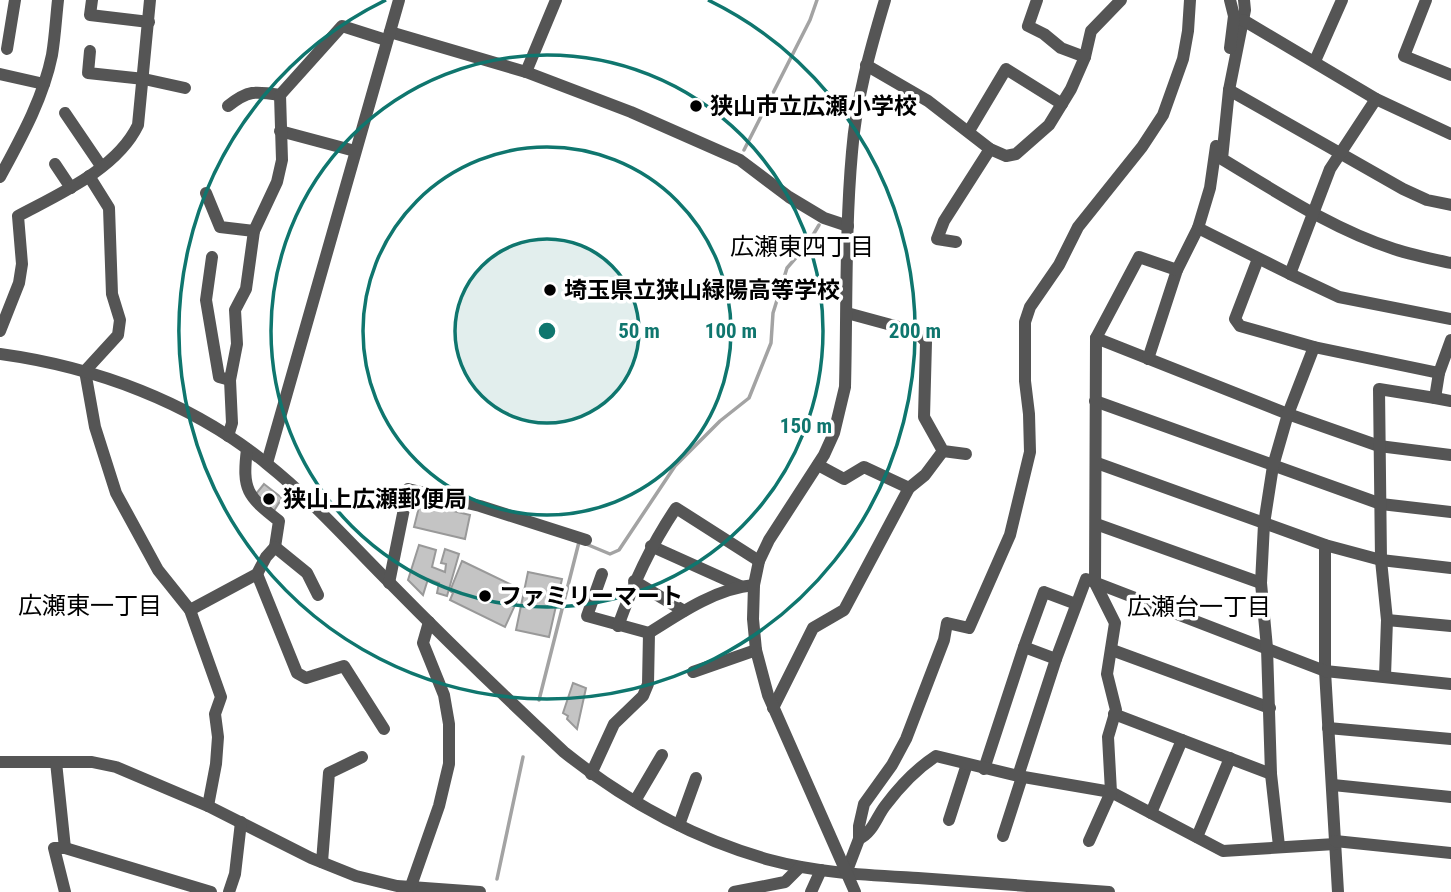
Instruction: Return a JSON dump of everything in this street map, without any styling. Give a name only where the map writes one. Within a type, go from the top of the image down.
[{"type":"street","points":[[7,49],[15,0]]},
{"type":"street","points":[[0,177],[27,126],[44,84],[52,54],[58,0]]},
{"type":"street","points":[[92,0],[90,15],[149,22]]},
{"type":"street","points":[[0,331],[19,283],[22,264],[18,216],[71,188],[131,141],[138,125],[150,0]]},
{"type":"street","points":[[267,463],[399,0]]},
{"type":"street","points":[[526,72],[556,0]]},
{"type":"street","points":[[855,892],[773,708],[756,650],[754,585],[759,561],[769,540],[818,465],[834,433],[841,411],[845,387],[852,150],[866,65],[885,0]]},
{"type":"street","points":[[1037,0],[1028,26],[1044,34],[1061,48],[1085,57]]},
{"type":"street","points":[[866,65],[928,101],[990,149],[1006,156],[1016,154],[1049,125],[1071,89],[1085,57],[1091,31],[1121,0]]},
{"type":"street","points":[[846,873],[859,839],[864,804],[892,765],[906,739],[944,640],[947,623],[969,628],[1010,536],[1030,452],[1025,381],[1025,322],[1030,307],[1059,265],[1078,227],[1142,147],[1163,115],[1183,59],[1190,0]]},
{"type":"street","points":[[1148,359],[1177,271],[1198,228],[1210,188],[1234,16],[1230,0]]},
{"type":"street","points":[[1244,0],[1243,19],[1229,90],[1222,159],[1313,214],[1394,249],[1451,263]]},
{"type":"street","points":[[1315,61],[1342,0]]},
{"type":"street","points":[[1426,0],[1404,56],[1451,75]]},
{"type":"street","points":[[1243,19],[1376,99],[1451,134]]},
{"type":"street","points":[[228,436],[232,424],[230,380],[237,344],[235,310],[246,289],[254,231],[277,182],[282,160],[279,95],[342,26],[526,72],[631,112],[740,160],[789,197],[824,218],[848,226]]},
{"type":"street","points":[[90,51],[88,73],[144,79],[185,88]]},
{"type":"street","points":[[969,131],[1006,69],[1062,104]]},
{"type":"street","points":[[0,74],[44,84]]},
{"type":"street","points":[[1229,90],[1403,189],[1427,200],[1451,205]]},
{"type":"street","points":[[228,106],[242,94],[256,91],[279,95]]},
{"type":"street","points":[[1290,274],[1330,169],[1376,99]]},
{"type":"street","points":[[65,113],[101,166]]},
{"type":"street","points":[[280,131],[355,151]]},
{"type":"street","points":[[956,242],[937,239],[944,221],[990,149]]},
{"type":"street","points":[[55,164],[71,188]]},
{"type":"street","points":[[85,371],[118,335],[120,320],[112,294],[109,208],[89,176]]},
{"type":"street","points":[[206,193],[220,227],[254,231]]},
{"type":"street","points":[[1198,228],[1339,298],[1451,319]]},
{"type":"street","points":[[212,257],[206,300],[219,377],[230,380]]},
{"type":"street","points":[[1089,841],[1111,792],[1108,737],[1116,710],[1107,674],[1115,623],[1096,583],[1096,338],[1139,257],[1177,271]]},
{"type":"street","points":[[1258,259],[1236,319],[1240,326],[1314,347],[1439,373]]},
{"type":"street","points":[[847,313],[917,332],[926,342],[924,417],[943,450]]},
{"type":"street","points":[[1096,338],[1288,414],[1378,446],[1451,456]]},
{"type":"street","points":[[1434,398],[1439,373],[1451,340]]},
{"type":"street","points":[[1279,846],[1271,774],[1267,648],[1261,583],[1264,524],[1273,466],[1288,414],[1314,347]]},
{"type":"street","points":[[0,354],[85,371],[167,402],[247,449],[298,491],[564,752],[591,774],[679,825],[734,848],[800,867],[971,887],[1109,892]]},
{"type":"street","points":[[85,371],[95,428],[116,493],[158,570],[190,610],[221,697],[215,714],[218,737],[216,764],[208,806]]},
{"type":"street","points":[[1385,676],[1387,620],[1381,560],[1379,389],[1451,401]]},
{"type":"street","points":[[1095,401],[1381,504],[1451,512]]},
{"type":"street","points":[[190,610],[257,574],[275,547],[279,521],[252,499],[248,491],[245,467],[247,449]]},
{"type":"street","points":[[943,450],[966,454]]},
{"type":"street","points":[[773,708],[813,628],[844,610],[909,488],[925,475],[943,450]]},
{"type":"street","points":[[1097,463],[1325,545],[1381,560],[1451,568]]},
{"type":"street","points":[[818,465],[844,479],[864,467],[909,488]]},
{"type":"street","points":[[389,583],[408,489],[480,506],[586,540]]},
{"type":"street","points":[[618,626],[634,581],[651,546],[676,508],[759,561]]},
{"type":"street","points":[[1096,524],[1261,583]]},
{"type":"street","points":[[1325,545],[1325,671],[1338,892]]},
{"type":"street","points":[[651,546],[740,586]]},
{"type":"street","points":[[275,547],[307,573],[318,595]]},
{"type":"street","points":[[257,574],[297,673],[306,678],[344,666],[384,729]]},
{"type":"street","points":[[602,574],[587,616],[649,633],[684,611],[740,586],[754,585]]},
{"type":"street","points":[[1003,836],[1056,659],[1086,579],[1325,671],[1451,684]]},
{"type":"street","points":[[634,581],[684,611]]},
{"type":"street","points":[[984,769],[1044,592],[1076,604]]},
{"type":"street","points":[[1387,620],[1451,626]]},
{"type":"street","points":[[403,888],[439,806],[449,764],[449,724],[444,695],[423,643],[429,622]]},
{"type":"street","points":[[591,774],[614,724],[643,696],[648,684],[649,633]]},
{"type":"street","points":[[1024,647],[1056,659]]},
{"type":"street","points":[[693,672],[756,650]]},
{"type":"street","points":[[1112,650],[1270,708]]},
{"type":"street","points":[[1114,714],[1271,774]]},
{"type":"street","points":[[1328,728],[1451,739]]},
{"type":"street","points":[[1151,813],[1182,740]]},
{"type":"street","points":[[635,801],[662,755]]},
{"type":"street","points":[[859,839],[868,835],[885,806],[917,768],[936,756],[1020,777],[1111,792],[1223,851],[1335,843],[1451,852]]},
{"type":"street","points":[[322,862],[328,773],[362,757]]},
{"type":"street","points":[[1197,837],[1230,758]]},
{"type":"street","points":[[0,762],[92,762],[116,767],[208,806],[356,876],[403,888],[480,892]]},
{"type":"street","points":[[56,762],[65,848]]},
{"type":"street","points":[[949,820],[967,765]]},
{"type":"street","points":[[679,825],[696,778]]},
{"type":"street","points":[[1333,785],[1451,797]]},
{"type":"street","points":[[229,892],[235,874],[241,822]]},
{"type":"street","points":[[65,892],[54,848],[65,848],[211,892]]},
{"type":"street","points":[[734,892],[785,882],[800,867]]},
{"type":"street","points":[[811,892],[821,870]]},
{"type":"building","points":[[264,484],[282,498],[272,514],[255,495]]},
{"type":"building","points":[[420,503],[470,515],[465,539],[414,527]]},
{"type":"building","points":[[419,545],[436,550],[432,567],[445,572],[446,564],[441,563],[445,549],[459,554],[447,596],[437,593],[439,583],[428,579],[423,595],[408,580]]},
{"type":"building","name":"ファミリーマート","points":[[462,561],[522,590],[505,627],[450,600],[453,593],[450,591]]},
{"type":"building","points":[[528,572],[562,579],[549,637],[516,630]]},
{"type":"building","points":[[573,683],[586,688],[577,729],[563,713]]},
{"type":"waterway","points":[[744,150],[810,20],[817,0]]},
{"type":"waterway","points":[[586,544],[610,554],[619,550],[675,466],[720,421],[749,398],[771,343],[773,313],[787,268],[807,245],[819,225]]},
{"type":"waterway","points":[[539,700],[579,542]]},
{"type":"waterway","points":[[497,879],[523,757]]},
{"type":"place","name":"狭山市立広瀬小学校","points":[[696,106]]},
{"type":"place","name":"埼玉県立狭山緑陽高等学校","points":[[550,290]]},
{"type":"place","name":"狭山上広瀬郵便局","points":[[269,499]]},
{"type":"place","name":"ファミリーマート","points":[[485,596]]},
{"type":"district","name":"広瀬東四丁目","points":[[802,247]]},
{"type":"district","name":"広瀬東一丁目","points":[[90,606]]},
{"type":"district","name":"広瀬台一丁目","points":[[1199,607]]}]
